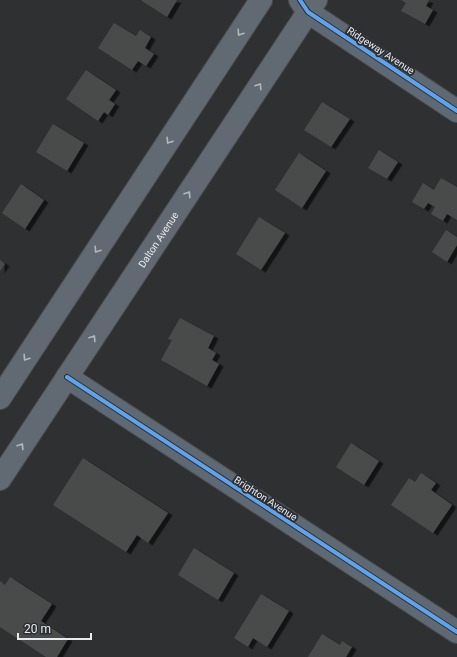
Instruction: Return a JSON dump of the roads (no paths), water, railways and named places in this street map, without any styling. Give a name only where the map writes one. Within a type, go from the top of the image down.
[{"type":"main road","points":[[0,398],[261,0]]},
{"type":"main road","name":"Dalton Avenue","points":[[0,479],[308,4]]},
{"type":"street","name":"Ridgeway Avenue","points":[[308,4],[457,111]]},
{"type":"street","name":"Brighton Avenue","points":[[67,377],[457,632]]}]
